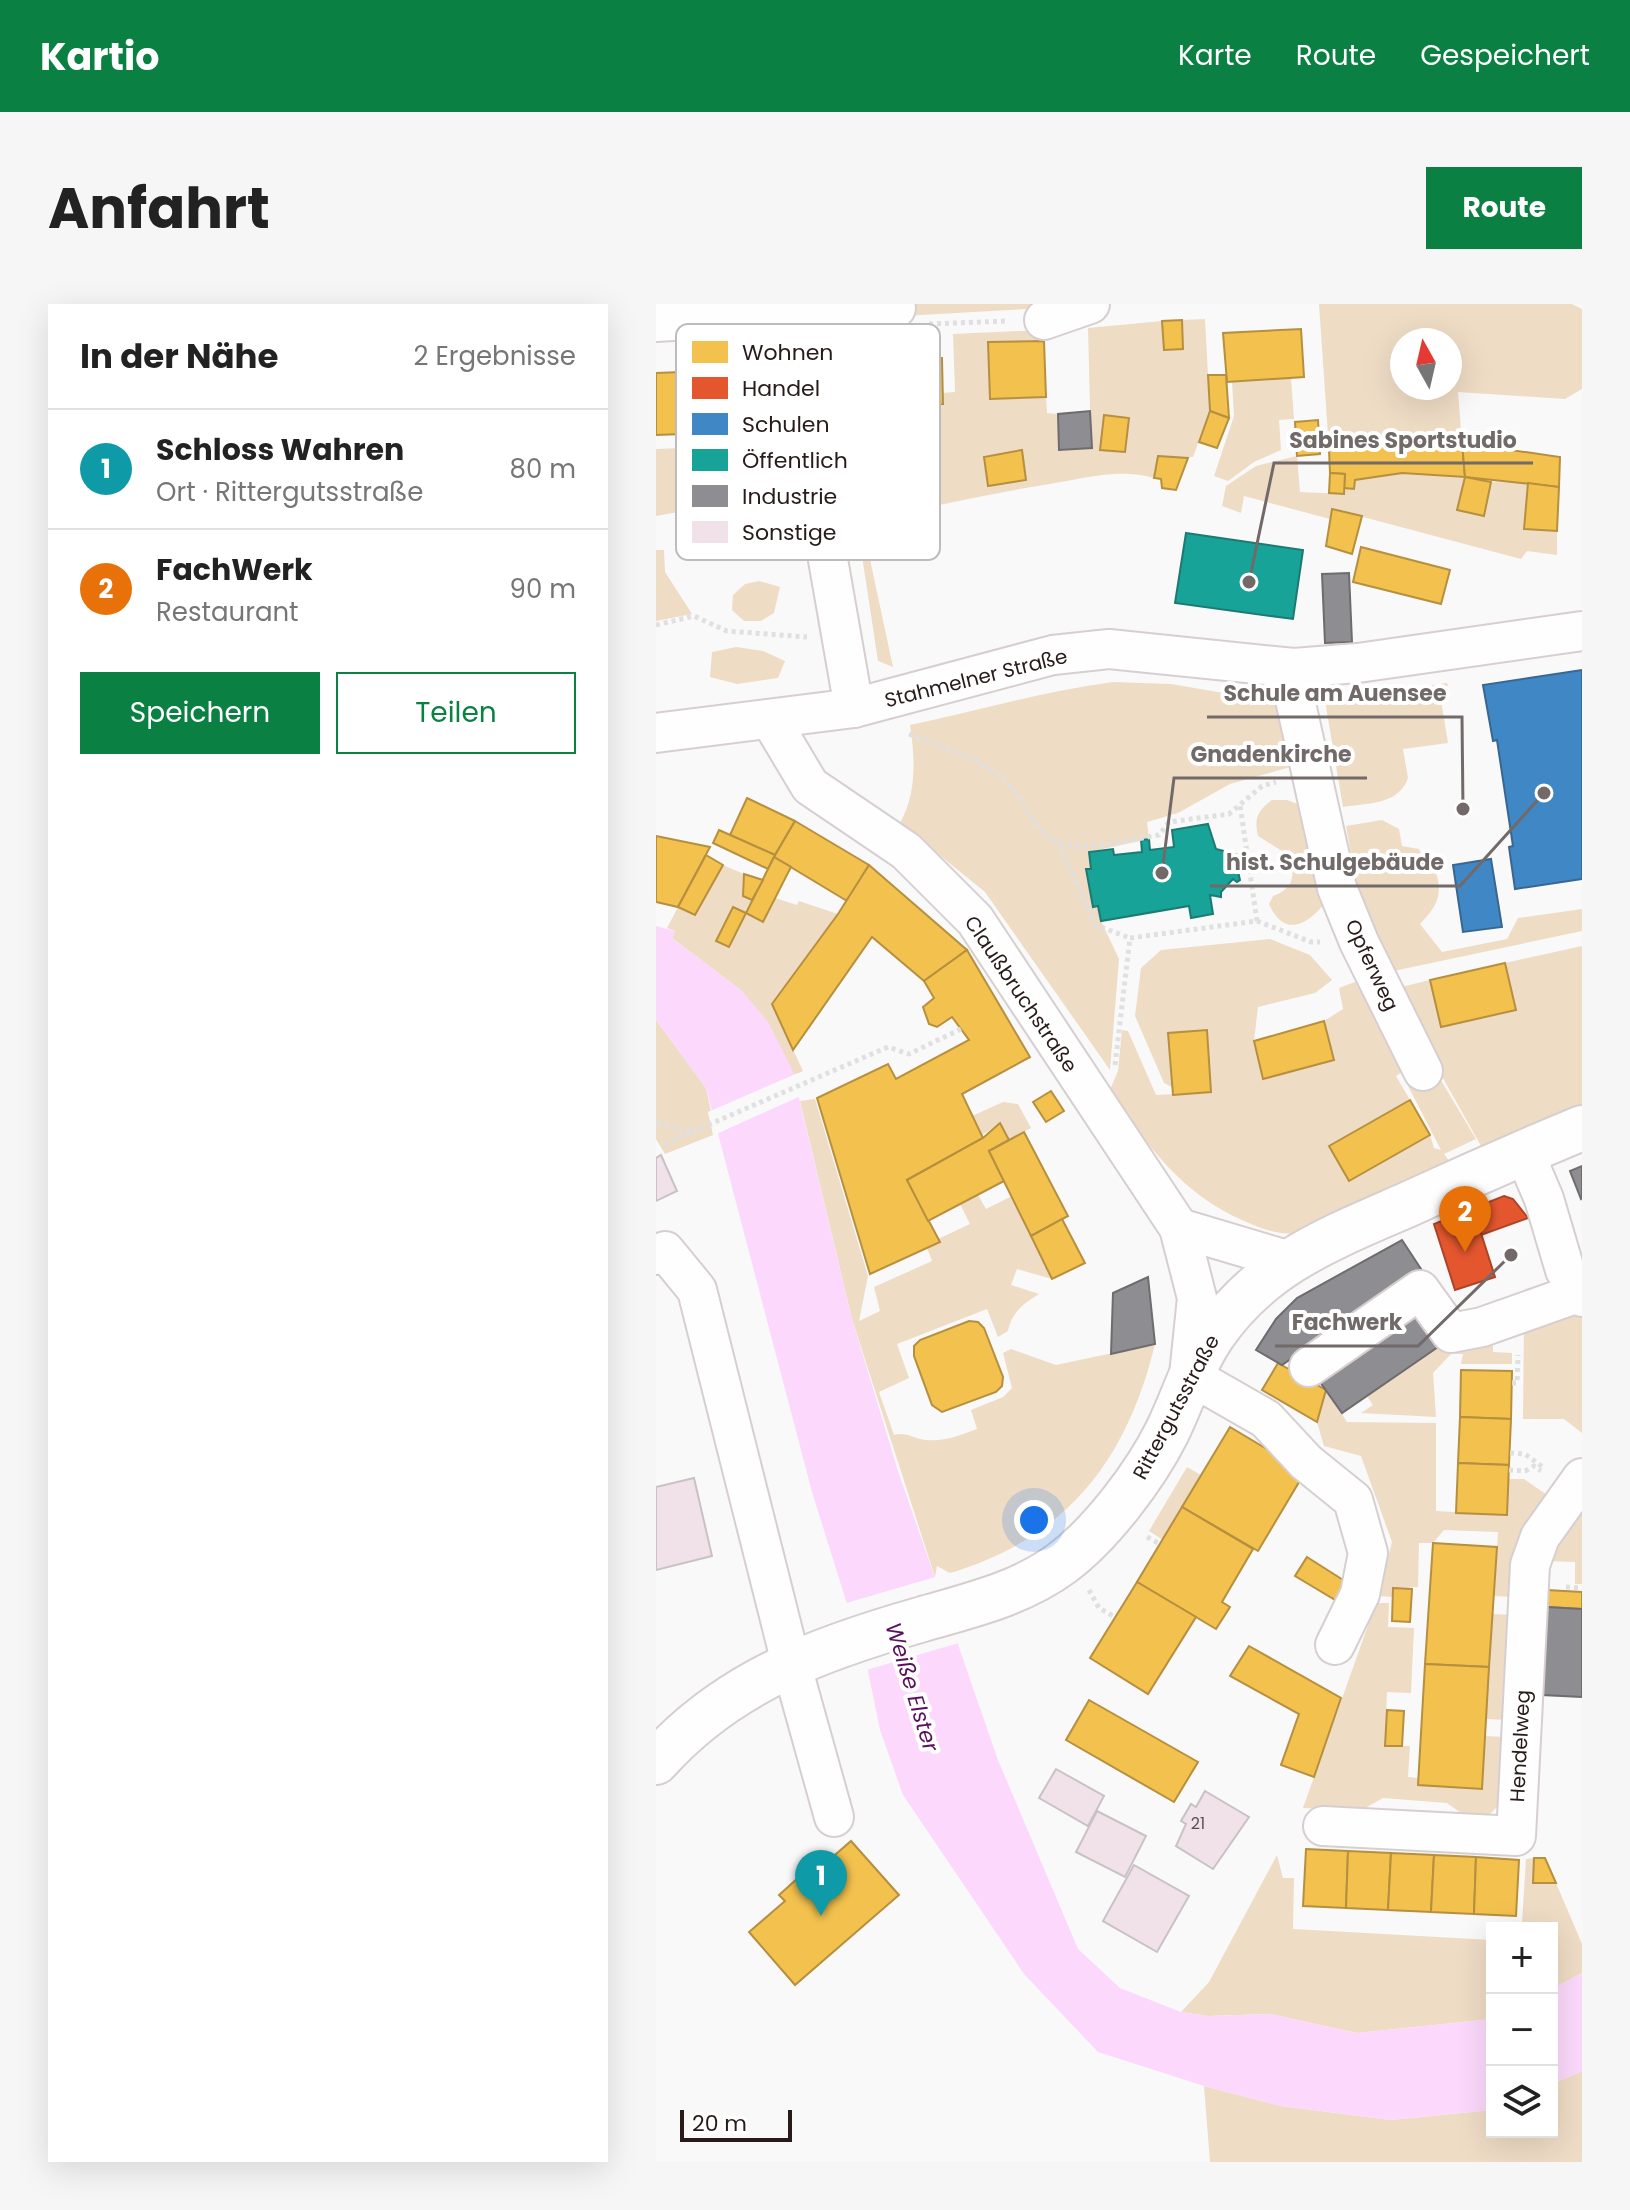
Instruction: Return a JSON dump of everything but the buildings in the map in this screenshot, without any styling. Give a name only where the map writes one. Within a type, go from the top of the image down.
[{"type":"main road","name":"Rittergutsstraße","points":[[656,1762],[682,1732],[726,1698],[791,1663],[842,1642],[1007,1594],[1036,1580],[1084,1543],[1136,1483],[1168,1430],[1189,1375],[1240,1300],[1290,1261],[1332,1236],[1582,1128]]},
{"type":"street","points":[[1044,320],[1090,304]]},
{"type":"street","points":[[656,322],[823,308],[896,308]]},
{"type":"street","points":[[838,560],[854,708]]},
{"type":"street","name":"Stahmelner Straße","points":[[656,733],[854,708],[1053,655],[1109,649],[1294,668],[1358,663],[1582,631]]},
{"type":"street","name":"Opferweg","points":[[1294,668],[1294,695],[1337,888],[1359,942],[1423,1071]]},
{"type":"street","name":"Claußbruchstraße","points":[[770,719],[810,786],[906,851],[975,920],[1179,1228],[1197,1298],[1189,1375]]},
{"type":"street","points":[[1309,1367],[1420,1290],[1451,1333],[1482,1327],[1580,1295],[1565,1270],[1567,1222],[1524,1152]]},
{"type":"street","points":[[1179,1228],[1290,1261]]},
{"type":"street","points":[[656,1255],[665,1251],[697,1290],[791,1663],[834,1817]]},
{"type":"street","points":[[1189,1375],[1266,1419],[1306,1462],[1353,1500],[1368,1553],[1360,1594],[1335,1645]]},
{"type":"street","name":"Hendelweg","points":[[1323,1826],[1516,1836],[1530,1565],[1540,1537],[1582,1478]]},
{"type":"path","points":[[811,324],[823,308]]},
{"type":"path","points":[[896,308],[897,324]]},
{"type":"path","points":[[940,324],[1044,320]]},
{"type":"path","points":[[656,625],[694,616],[727,631],[792,638]]},
{"type":"path","points":[[897,729],[971,759],[1003,779],[1033,822],[1059,843],[1095,925],[1130,938],[1257,921],[1311,942],[1359,942]]},
{"type":"path","points":[[1059,843],[1082,846],[1159,835],[1169,822],[1229,814],[1262,786],[1310,774]]},
{"type":"path","points":[[1240,804],[1257,921]]},
{"type":"path","points":[[1115,1071],[1130,938]]},
{"type":"path","points":[[664,1144],[888,1047],[909,1054],[961,1029]]},
{"type":"path","points":[[656,1123],[693,1131]]},
{"type":"path","points":[[1510,1453],[1525,1454]]},
{"type":"path","points":[[1509,1470],[1525,1471]]},
{"type":"path","points":[[1083,1581],[1099,1608],[1115,1617]]},
{"type":"shaded area","points":[[902,304],[1050,304],[1042,308],[903,316]]},
{"type":"shaded area","points":[[1319,304],[1572,304],[1582,309],[1582,389],[1565,399],[1462,392],[1462,328],[1390,328],[1390,400],[1459,400],[1462,443],[1403,443],[1329,450]]},
{"type":"shaded area","points":[[1205,319],[1210,411],[1193,457],[1158,456],[1154,478],[1128,474],[1089,477],[940,505],[940,398],[942,393],[955,392],[953,334],[1043,330],[1044,341],[988,343],[990,398],[1046,397],[1047,413],[1058,414],[1059,449],[1091,448],[1088,328],[1162,321],[1164,350],[1183,349],[1182,320]],"holes":[[[1022,451],[1026,480],[988,486],[984,457]]]},
{"type":"shaded area","points":[[1291,378],[1294,419],[1279,420],[1281,450],[1254,462],[1228,481],[1214,476],[1234,416],[1232,381]]},
{"type":"shaded area","points":[[676,448],[676,512],[656,516],[656,449]]},
{"type":"shaded area","points":[[1297,456],[1300,492],[1343,494],[1344,488],[1356,481],[1386,473],[1465,477],[1457,510],[1483,516],[1491,482],[1528,483],[1525,528],[1557,531],[1557,555],[1527,551],[1521,559],[1333,509],[1330,519],[1244,496],[1241,513],[1222,506],[1226,486],[1256,466]]},
{"type":"shaded area","points":[[656,550],[664,550],[665,572],[692,614],[656,621]]},
{"type":"shaded area","points":[[863,560],[870,560],[893,667],[878,661]]},
{"type":"shaded area","points":[[759,581],[780,587],[774,613],[761,621],[744,621],[732,610],[733,595],[745,584]]},
{"type":"shaded area","points":[[736,647],[763,651],[785,661],[778,678],[737,684],[710,677],[712,652]]},
{"type":"shaded area","points":[[1113,682],[1171,684],[1282,703],[1298,765],[1230,784],[1178,813],[1147,822],[1149,839],[1089,852],[1091,869],[1086,870],[1093,907],[1098,906],[1101,921],[1119,959],[1110,1070],[985,892],[900,823],[912,787],[910,725]]},
{"type":"shaded area","points":[[1447,683],[1448,686],[1439,688],[1448,743],[1403,749],[1408,778],[1404,787],[1381,801],[1343,807],[1325,701]]},
{"type":"shaded area","points":[[1272,800],[1287,800],[1300,805],[1329,897],[1315,914],[1299,924],[1283,922],[1269,904],[1273,896],[1289,885],[1292,876],[1290,856],[1258,836],[1258,816]]},
{"type":"shaded area","points":[[1382,820],[1399,829],[1402,846],[1419,849],[1424,859],[1431,857],[1439,893],[1433,908],[1420,924],[1442,952],[1507,939],[1518,918],[1582,909],[1582,931],[1384,973],[1362,916],[1346,826]]},
{"type":"shaded area","points":[[723,865],[744,874],[744,896],[752,900],[747,913],[762,922],[775,898],[797,905],[799,901],[838,914],[772,1004],[803,1071],[794,1075],[742,991],[672,938],[675,931],[667,928],[678,907],[695,915]]},
{"type":"shaded area","points":[[1270,939],[1310,955],[1332,980],[1315,993],[1258,1007],[1254,1041],[1263,1079],[1334,1060],[1324,1021],[1343,1009],[1339,988],[1355,982],[1405,1070],[1396,1076],[1410,1100],[1329,1146],[1349,1181],[1430,1135],[1434,1148],[1441,1150],[1408,1086],[1436,1072],[1476,1139],[1444,1154],[1453,1166],[1295,1234],[1280,1233],[1244,1221],[1201,1196],[1168,1167],[1109,1092],[1118,1071],[1122,1030],[1128,1031],[1156,1095],[1211,1092],[1168,1033],[1172,1087],[1164,1083],[1135,1016],[1141,968],[1161,950]]},
{"type":"shaded area","points":[[1582,946],[1582,1105],[1481,1146],[1393,989],[1430,980],[1441,1027],[1516,1010],[1505,963]]},
{"type":"shaded area","points":[[656,1020],[706,1088],[713,1135],[665,1154],[656,1139]]},
{"type":"shaded area","points":[[815,1099],[868,1276],[859,1321],[880,1311],[874,1287],[932,1261],[927,1248],[938,1239],[970,1224],[960,1204],[978,1195],[986,1209],[1012,1196],[1052,1279],[1017,1269],[1011,1285],[1039,1294],[1019,1309],[1008,1331],[998,1337],[987,1309],[897,1344],[909,1378],[879,1392],[894,1435],[939,1440],[977,1429],[971,1410],[1003,1397],[1012,1388],[1003,1353],[1011,1349],[1056,1365],[1155,1344],[1128,1424],[1109,1458],[1086,1489],[1059,1516],[1027,1539],[991,1558],[950,1573],[937,1566],[935,1577],[852,1319],[800,1101]]},
{"type":"shaded area","points":[[1003,1102],[1018,1104],[1031,1128],[1009,1140],[1000,1124],[982,1135],[972,1116]]},
{"type":"shaded area","points":[[1578,1314],[1582,1317],[1582,1433],[1564,1419],[1523,1419],[1524,1321]]},
{"type":"shaded area","points":[[1493,1333],[1493,1352],[1512,1353],[1512,1364],[1461,1364],[1463,1354],[1451,1354],[1433,1373],[1436,1417],[1361,1413],[1373,1405],[1367,1396],[1438,1347],[1442,1352]]},
{"type":"shaded area","points":[[1326,1390],[1347,1422],[1436,1423],[1436,1511],[1507,1515],[1509,1479],[1524,1479],[1550,1497],[1514,1597],[1494,1596],[1498,1532],[1444,1530],[1433,1543],[1419,1543],[1418,1587],[1394,1588],[1393,1597],[1378,1596],[1392,1542],[1361,1456],[1324,1446],[1317,1422]]},
{"type":"shaded area","points":[[1187,1467],[1201,1475],[1163,1540],[1149,1531]]},
{"type":"shaded area","points":[[1582,1504],[1582,1584],[1575,1584],[1575,1562],[1546,1561]]},
{"type":"shaded area","points":[[1376,1603],[1389,1603],[1388,1627],[1414,1628],[1411,1693],[1387,1692],[1385,1745],[1410,1746],[1408,1777],[1418,1778],[1418,1785],[1481,1789],[1485,1736],[1505,1737],[1499,1805],[1485,1819],[1468,1818],[1447,1803],[1383,1798],[1360,1811],[1303,1808]]},
{"type":"shaded area","points":[[1493,1614],[1513,1615],[1506,1720],[1486,1719]]},
{"type":"shaded area","points":[[1277,1855],[1283,1878],[1294,1878],[1293,1929],[1486,1940],[1486,2020],[1357,2033],[1270,2014],[1208,2016],[1181,2012],[1209,1982]]},
{"type":"shaded area","points":[[1534,1858],[1533,1883],[1556,1883],[1582,1944],[1582,1973],[1558,1986],[1558,1922],[1522,1922],[1526,1859]]},
{"type":"shaded area","points":[[1582,2071],[1582,2162],[1210,2162],[1204,2086],[1281,2106],[1391,2120],[1486,2111],[1486,2138],[1558,2138],[1558,2081]]},
{"type":"water","name":"Weiße Elster","points":[[656,926],[675,931],[672,938],[742,991],[768,1022],[792,1069],[852,1319],[898,1471],[998,1760],[1078,1949],[1120,1988],[1181,2012],[1208,2016],[1270,2014],[1357,2033],[1486,2020],[1486,2111],[1391,2120],[1281,2106],[1204,2086],[1098,2052],[1024,1974],[903,1795],[880,1730],[868,1671],[812,1492],[706,1088],[656,1020]]},
{"type":"water","points":[[1582,1973],[1582,2071],[1558,2081],[1558,1994],[1558,1986]]},
{"type":"pier","points":[[798,1073],[803,1095],[714,1135],[708,1112]]},
{"type":"pier","points":[[939,1576],[962,1642],[863,1671],[843,1604]]},
{"type":"place","name":"Sabines Sportstudio","points":[[1249,582]]},
{"type":"place","name":"hist. Schulgebäude","points":[[1544,793]]},
{"type":"place","name":"Schule am Auensee","points":[[1463,809]]},
{"type":"place","name":"Gnadenkirche","points":[[1162,873]]},
{"type":"place","name":"FachWerk","points":[[1465,1252]]},
{"type":"place","name":"Fachwerk","points":[[1511,1255]]},
{"type":"place","name":"Schloss Wahren","points":[[821,1916]]}]
